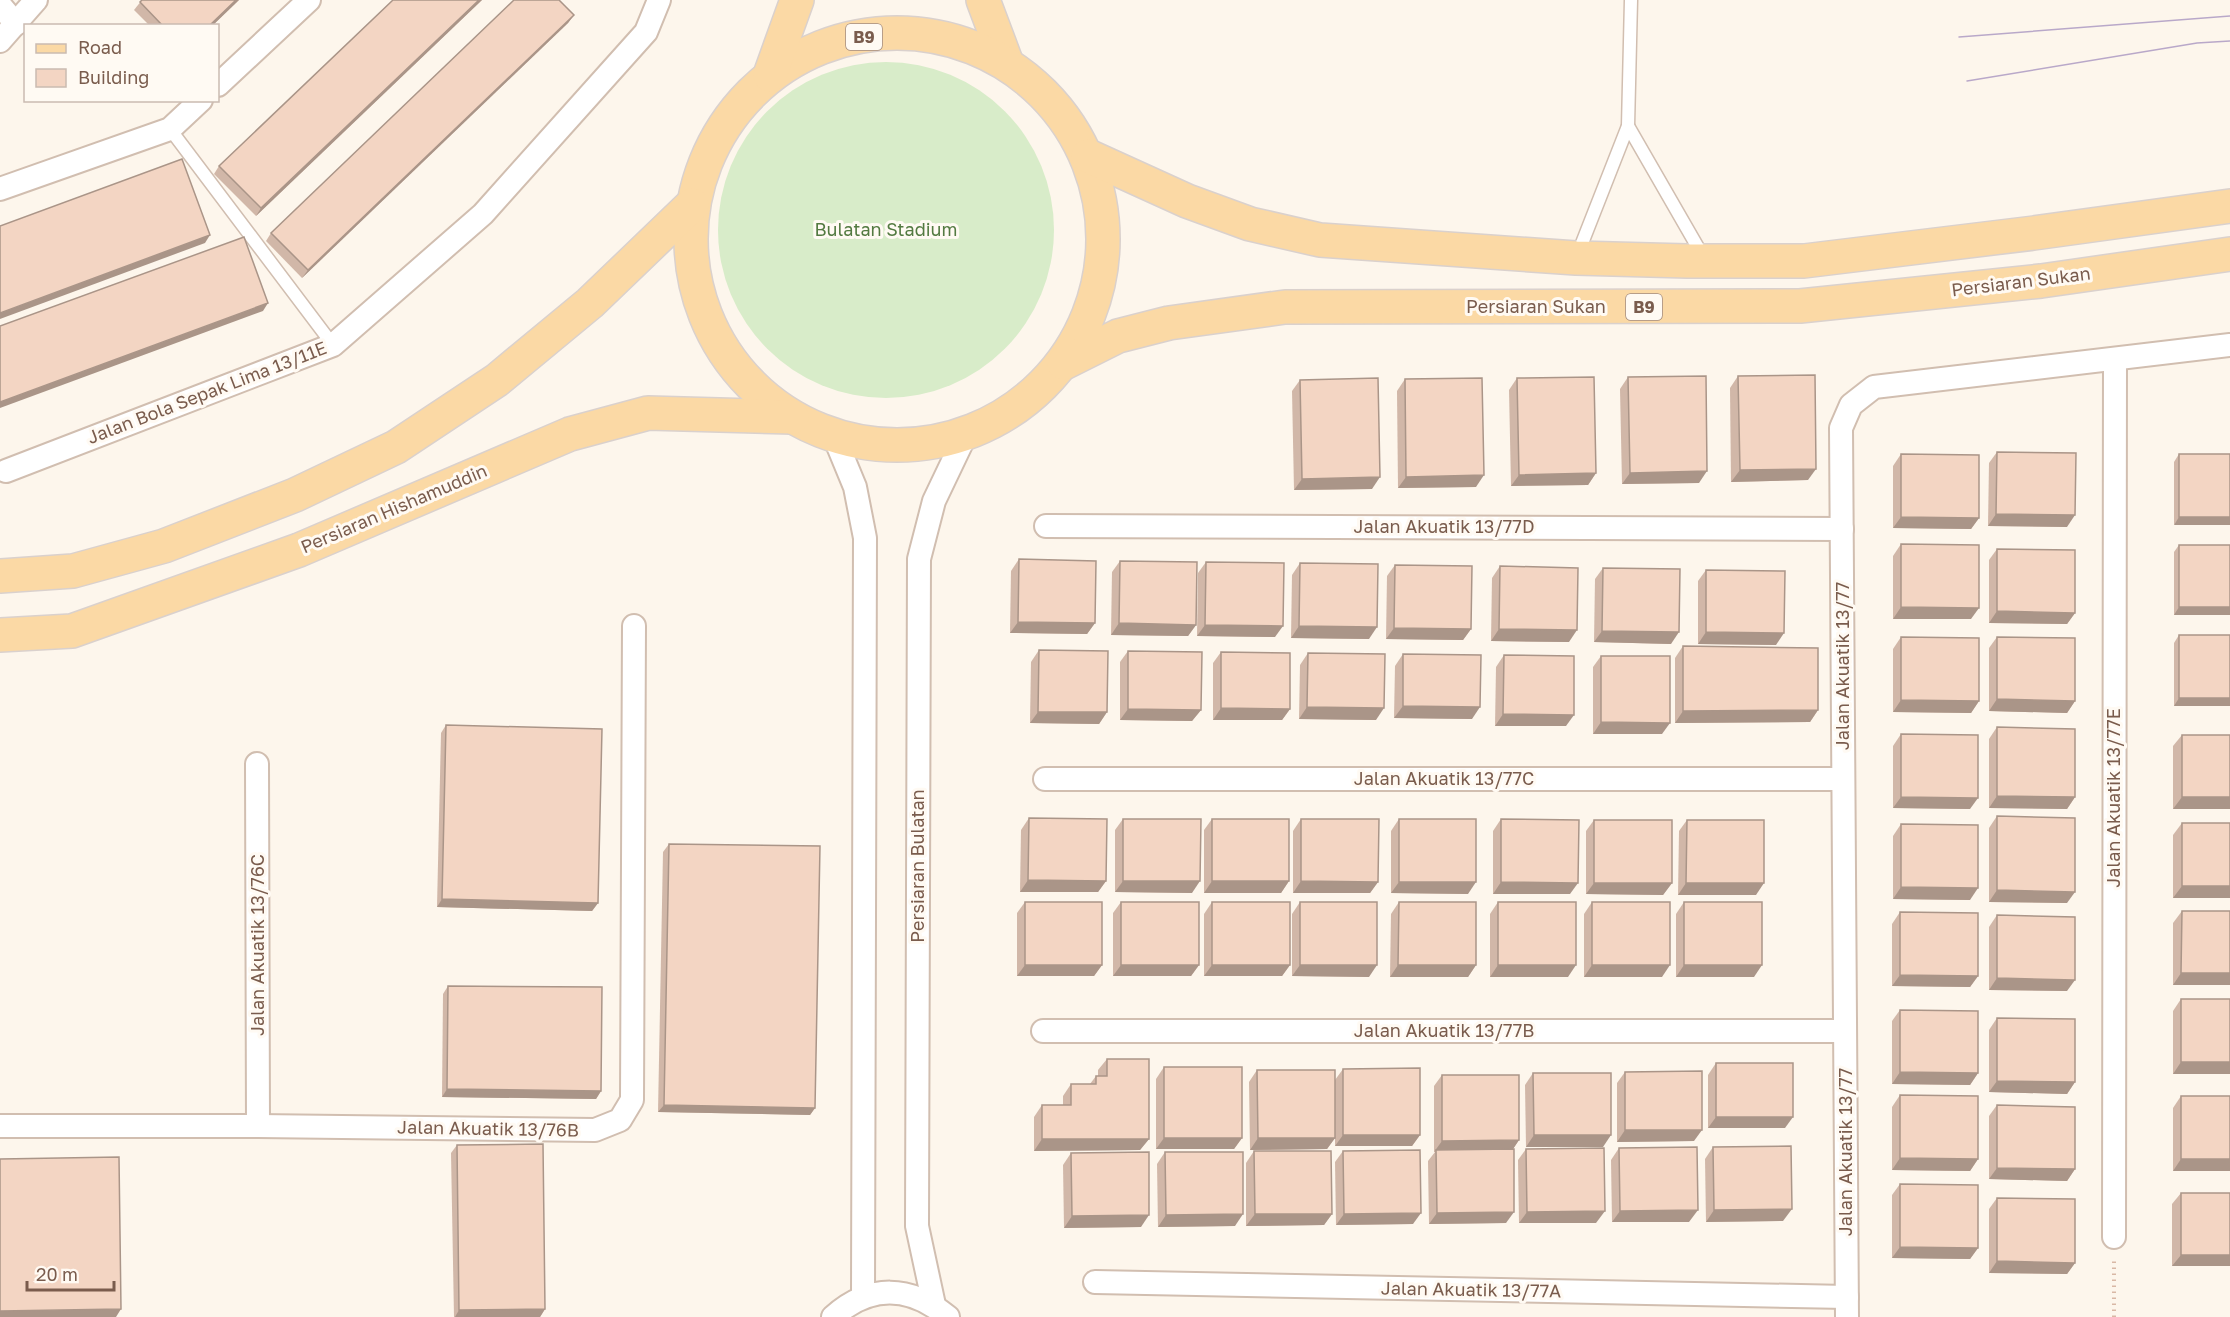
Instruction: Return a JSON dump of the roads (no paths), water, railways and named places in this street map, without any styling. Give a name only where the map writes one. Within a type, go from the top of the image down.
[{"type":"main road","name":"B9","points":[[770,75],[797,0]]},
{"type":"main road","points":[[983,0],[1007,64]]},
{"type":"main road","name":"B9","points":[[887,33],[950,39],[1007,64],[1040,89],[1068,120],[1088,156],[1105,226],[1097,298],[1064,363],[1020,406],[966,434],[930,443],[893,446],[836,441],[792,417],[744,378],[709,327],[691,267],[692,205],[712,147],[734,112],[770,75],[826,45],[887,33]]},
{"type":"main road","points":[[1088,156],[1187,201],[1250,224],[1320,240],[1576,258],[1804,261],[2230,206]]},
{"type":"main road","points":[[0,576],[73,571],[164,546],[295,495],[396,447],[497,380],[590,303],[692,205]]},
{"type":"main road","name":"Persiaran Sukan","points":[[1064,363],[1118,336],[1139,330],[1169,323],[1285,307],[1800,306],[2041,281],[2230,254]]},
{"type":"main road","name":"Persiaran Hishamuddin","points":[[0,635],[72,631],[299,550],[570,434],[648,413],[792,417]]},
{"type":"street","points":[[0,41],[36,0]]},
{"type":"street","points":[[219,84],[309,0]]},
{"type":"street","name":"Jalan Bola Sepak Lima 13/11E","points":[[6,471],[333,345],[483,214],[646,32],[659,0]]},
{"type":"street","points":[[0,5],[16,24]]},
{"type":"street","points":[[0,189],[170,129],[199,102]]},
{"type":"street","name":"Jalan Akuatik 13/77","points":[[1847,1307],[1841,428],[1851,405],[1874,387],[2230,345]]},
{"type":"street","name":"Jalan Akuatik 13/77E","points":[[2114,1237],[2115,359]]},
{"type":"street","name":"Persiaran Bulatan","points":[[941,1311],[917,1226],[919,559],[934,501],[966,434]]},
{"type":"street","points":[[836,441],[855,487],[865,538],[863,1297]]},
{"type":"street","name":"Jalan Akuatik 13/77D","points":[[1046,526],[1842,529]]},
{"type":"street","name":"Jalan Akuatik 13/76B","points":[[0,1126],[595,1130],[620,1120],[632,1100],[634,626]]},
{"type":"street","name":"Jalan Akuatik 13/76C","points":[[257,764],[258,1126]]},
{"type":"street","name":"Jalan Akuatik 13/77C","points":[[1045,779],[1843,779]]},
{"type":"street","name":"Jalan Akuatik 13/77B","points":[[1043,1031],[1845,1031]]},
{"type":"street","name":"Jalan Akuatik 13/77A","points":[[1095,1282],[1847,1307]]},
{"type":"street","points":[[833,1317],[844,1307],[863,1297],[881,1293],[899,1293],[917,1297],[941,1311]]},
{"type":"lane","points":[[1576,258],[1628,126],[1631,0]]},
{"type":"lane","points":[[1628,126],[1706,261]]},
{"type":"lane","points":[[170,129],[333,345]]},
{"type":"tram line","points":[[1959,37],[2230,16]]},
{"type":"tram line","points":[[1967,81],[2197,43],[2230,41]]},
{"type":"park label","name":"Bulatan Stadium","points":[[886,230]]}]
